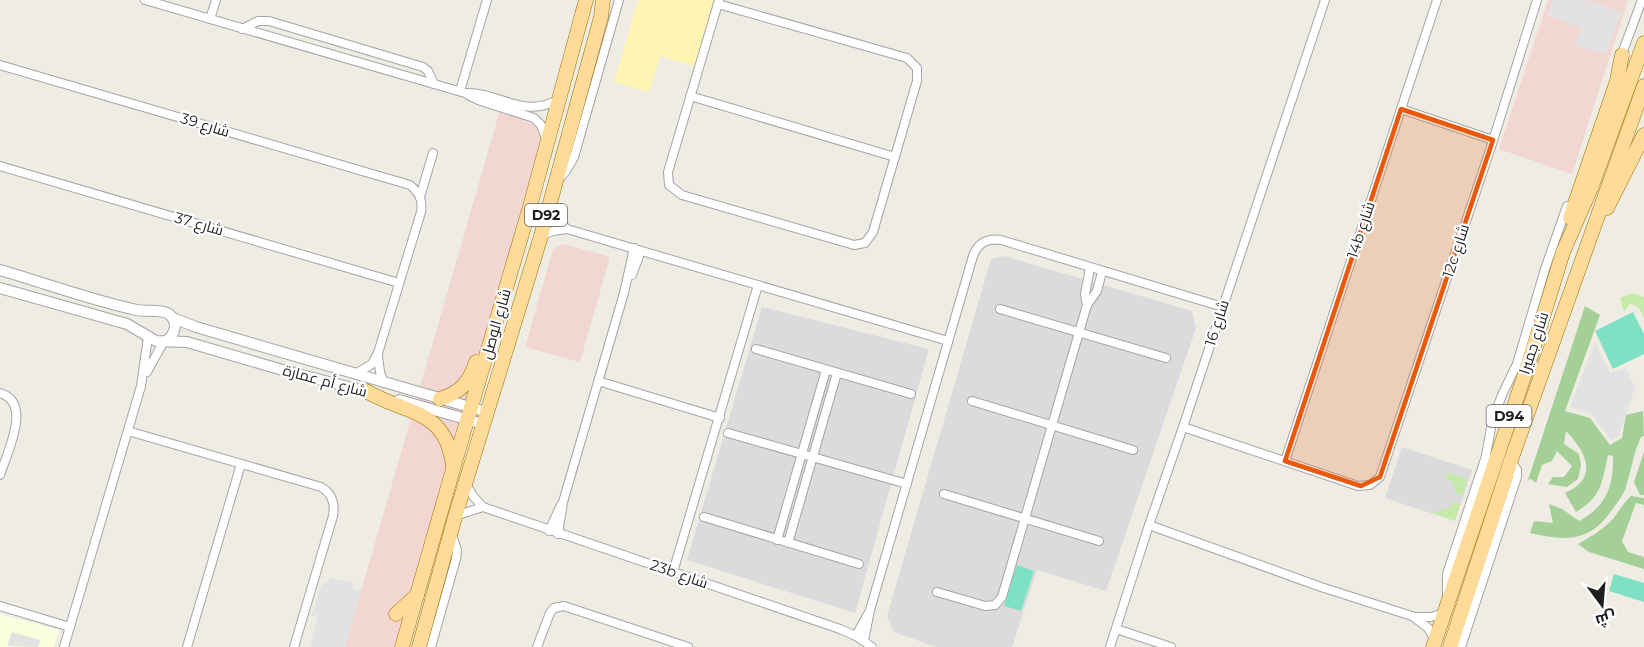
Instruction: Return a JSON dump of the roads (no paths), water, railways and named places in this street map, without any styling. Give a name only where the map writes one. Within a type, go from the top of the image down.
[{"type":"main road","name":"شارع الوصل","points":[[402,647],[548,142],[586,0]]},
{"type":"main road","name":"شارع الوصل","points":[[419,647],[465,483],[541,236],[601,16],[603,0]]},
{"type":"main road","name":"شارع الوصل","points":[[601,16],[609,0]]},
{"type":"main road","name":"شارع جميرا","points":[[1434,643],[1563,252],[1591,188],[1644,43]]},
{"type":"main road","points":[[1563,252],[1570,217],[1617,81],[1622,55]]},
{"type":"main road","name":"شارع جميرا","points":[[1450,647],[1511,460],[1644,86]]},
{"type":"main road","points":[[1590,235],[1619,187],[1644,135]]},
{"type":"main road","points":[[440,399],[456,393],[465,386],[478,357],[492,338]]},
{"type":"main road","points":[[487,413],[483,403],[495,357],[492,338]]},
{"type":"main road","points":[[366,391],[384,401],[423,415],[434,423],[447,443],[453,472]]},
{"type":"main road","points":[[396,614],[419,593]]},
{"type":"street","points":[[145,0],[463,92],[532,108],[545,106],[559,99]]},
{"type":"street","points":[[210,19],[216,0]]},
{"type":"street","points":[[463,92],[487,0]]},
{"type":"street","name":"شارع الوصل","points":[[555,182],[566,171],[574,157],[619,0]]},
{"type":"street","name":"شارع 16","points":[[1110,647],[1325,0]]},
{"type":"street","name":"14b شارع","points":[[1285,461],[1437,0]]},
{"type":"street","name":"12c شارع","points":[[1285,461],[1358,486],[1376,482],[1383,471],[1537,0]]},
{"type":"street","points":[[1149,525],[1321,587],[1415,617],[1431,617],[1446,608],[1447,573],[1486,456],[1492,422],[1517,364],[1549,258],[1642,0]]},
{"type":"street","points":[[719,2],[907,58],[914,65],[918,77],[873,232],[865,243],[854,245],[710,203],[677,192],[669,185],[668,172],[719,2]]},
{"type":"street","points":[[242,29],[262,21],[280,25],[423,67],[430,74],[434,84]]},
{"type":"street","name":"شارع 39","points":[[0,65],[410,185],[420,197]]},
{"type":"street","points":[[463,92],[478,100],[534,118],[541,125],[548,142]]},
{"type":"street","points":[[690,96],[895,157]]},
{"type":"street","points":[[1401,109],[1493,140]]},
{"type":"street","points":[[355,374],[372,364],[378,353],[421,212],[420,197],[433,153]]},
{"type":"street","name":"شارع 37","points":[[0,166],[399,283]]},
{"type":"street","points":[[549,204],[556,218],[567,229],[948,341]]},
{"type":"street","points":[[541,236],[567,229]]},
{"type":"street","points":[[864,642],[870,611],[948,341],[973,256],[980,244],[993,239],[1223,308]]},
{"type":"street","points":[[553,532],[638,250]]},
{"type":"street","points":[[1087,305],[1085,294],[1090,268]]},
{"type":"street","points":[[0,270],[133,309],[167,313],[173,318],[174,331],[152,361],[141,386],[64,647]]},
{"type":"street","points":[[937,592],[985,606],[995,605],[1002,597],[1087,305],[1097,291],[1102,272]]},
{"type":"street","points":[[673,572],[758,285]]},
{"type":"street","points":[[0,288],[127,324],[156,341],[165,341]]},
{"type":"street","points":[[1000,309],[1166,358]]},
{"type":"street","points":[[141,386],[148,337],[145,324],[148,316],[155,312]]},
{"type":"street","name":"شارع أم عمارة","points":[[173,318],[196,327],[440,399],[469,413]]},
{"type":"street","name":"شارع أم عمارة","points":[[165,341],[194,343],[286,371],[366,391],[469,413],[487,413]]},
{"type":"street","points":[[756,349],[911,394]]},
{"type":"street","points":[[378,353],[378,366],[384,383]]},
{"type":"street","points":[[777,540],[826,370]]},
{"type":"street","points":[[788,543],[837,373]]},
{"type":"street","points":[[598,381],[720,418]]},
{"type":"street","points":[[0,476],[18,413],[12,399],[3,393]]},
{"type":"street","points":[[972,401],[1133,450]]},
{"type":"street","points":[[1183,427],[1285,461]]},
{"type":"street","points":[[128,431],[321,487],[330,494],[334,505],[333,516],[294,647]]},
{"type":"street","points":[[728,433],[907,484]]},
{"type":"street","points":[[1461,647],[1517,477],[1517,470],[1511,460]]},
{"type":"street","points":[[187,647],[241,464]]},
{"type":"street","points":[[455,517],[483,507],[465,483]]},
{"type":"street","points":[[944,494],[1099,541]]},
{"type":"street","name":"23b شارع","points":[[483,507],[840,629],[864,642]]},
{"type":"street","points":[[704,517],[859,564]]},
{"type":"street","name":"شارع الوصل","points":[[431,647],[456,559],[457,550],[451,532]]},
{"type":"street","points":[[0,606],[70,627]]},
{"type":"street","points":[[537,647],[547,617],[555,608],[569,606],[688,647]]},
{"type":"street","points":[[1415,617],[1428,628],[1434,643]]},
{"type":"street","points":[[1116,629],[1172,647]]}]
